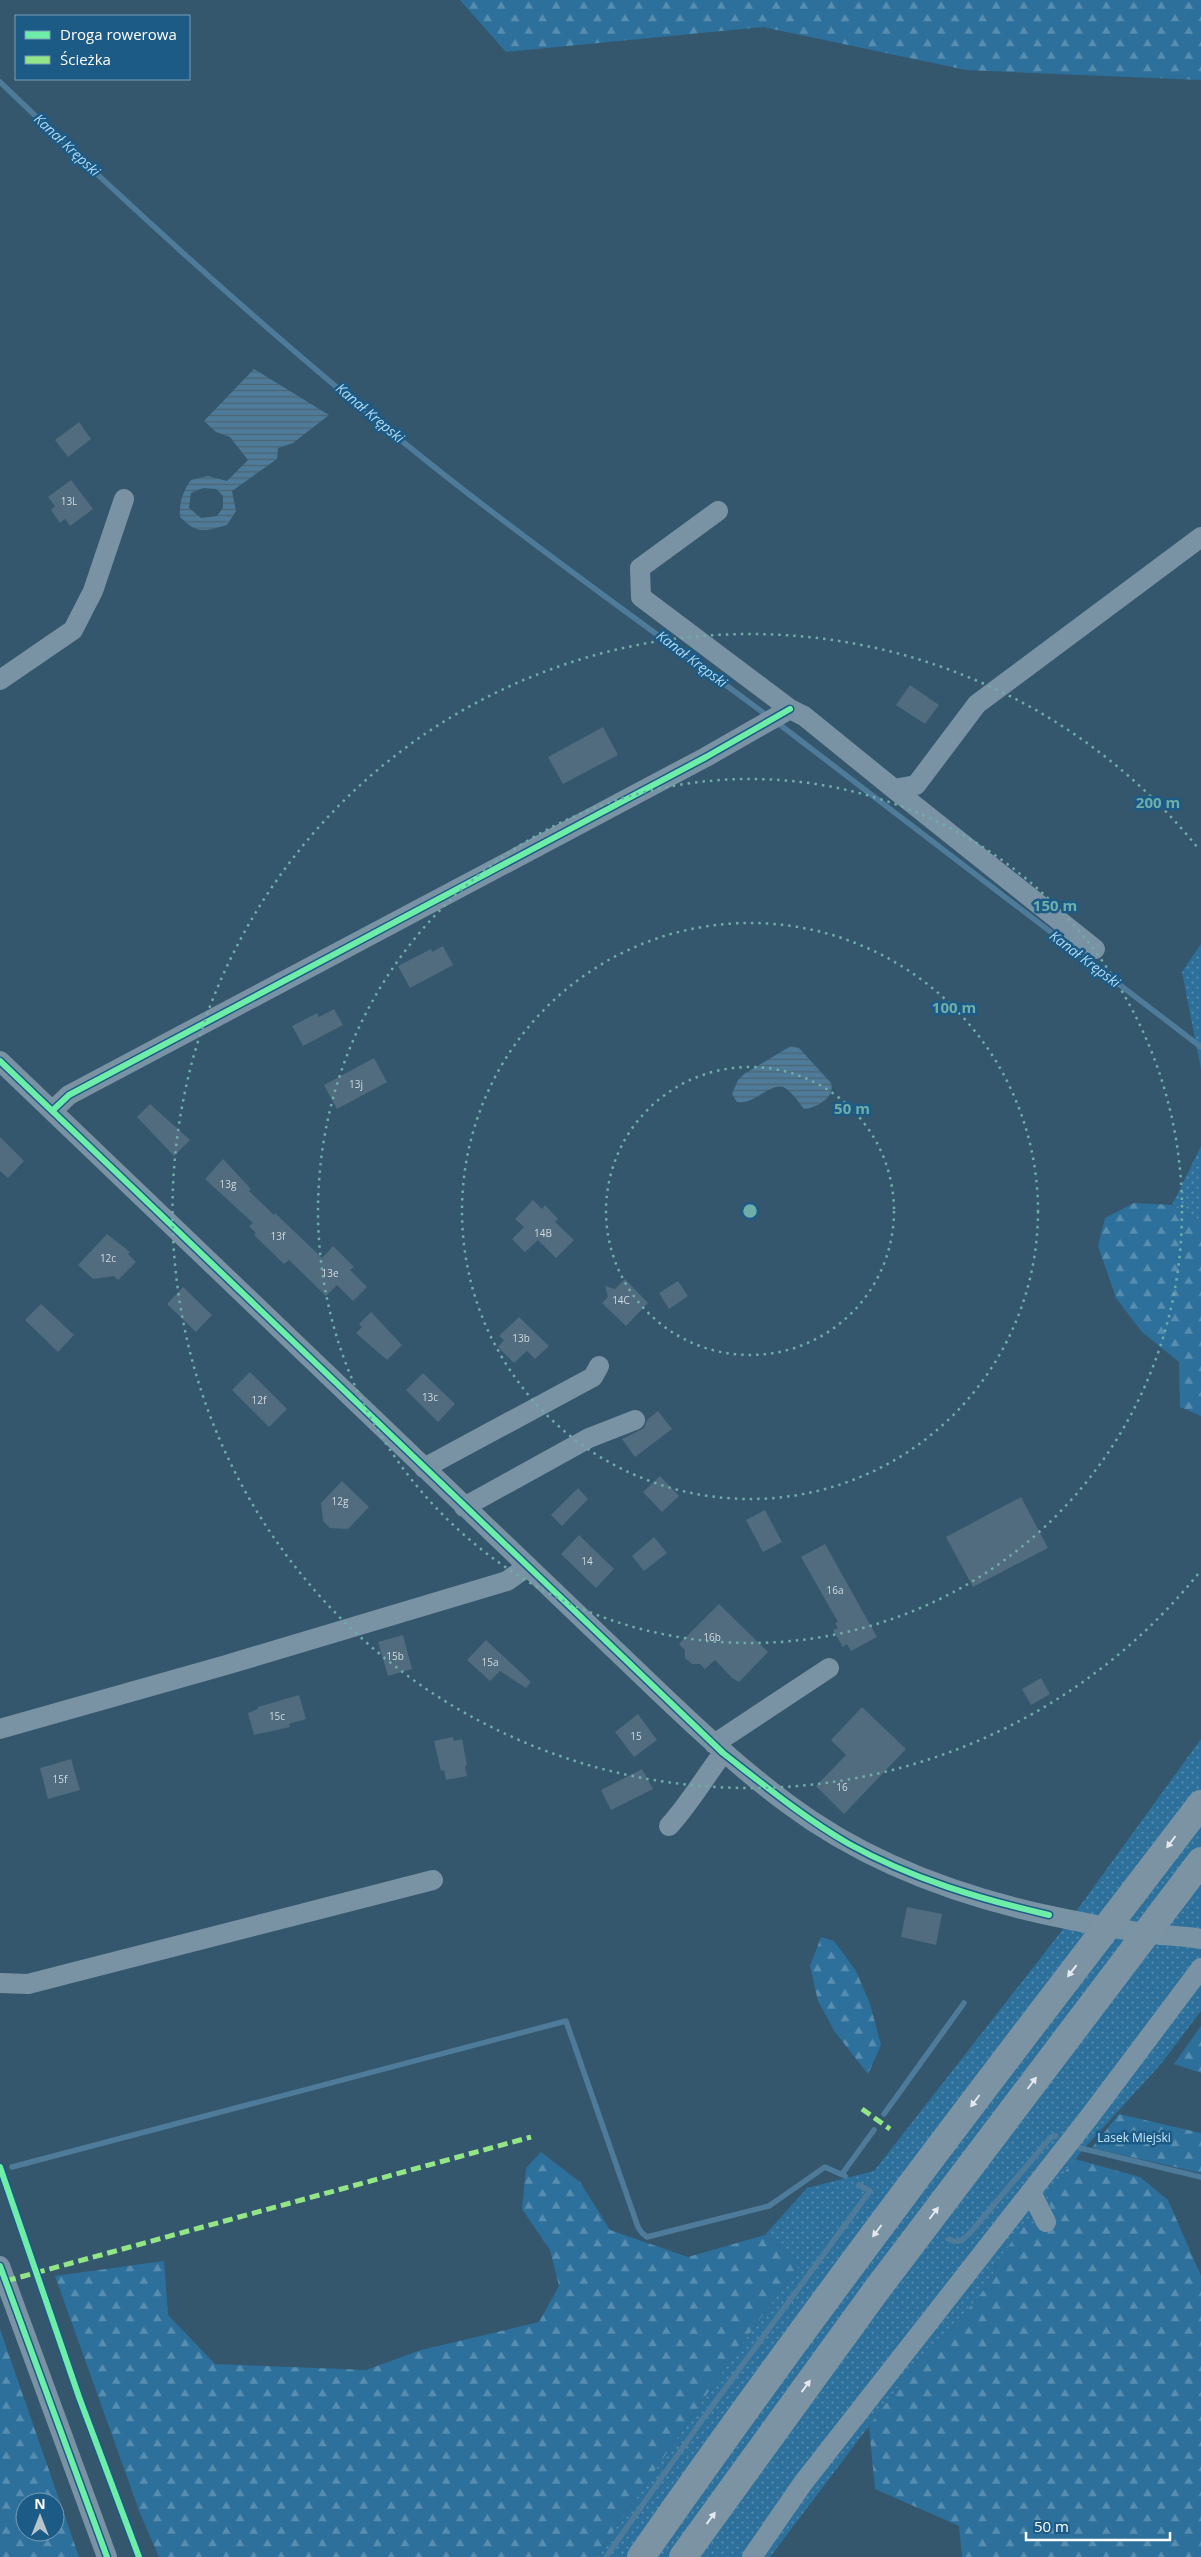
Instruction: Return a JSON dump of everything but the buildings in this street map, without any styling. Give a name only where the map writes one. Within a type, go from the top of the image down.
[{"type":"highway","points":[[641,2557],[804,2329],[1201,1804]]},
{"type":"highway","points":[[683,2557],[875,2292],[1201,1861]]},
{"type":"street","points":[[0,680],[73,630],[93,591],[124,499]]},
{"type":"street","points":[[718,511],[640,568],[641,597],[790,709],[804,716],[1095,949]]},
{"type":"street","points":[[894,789],[916,785],[977,704],[1201,537]]},
{"type":"street","points":[[52,1111],[69,1095],[706,756],[790,709]]},
{"type":"street","points":[[0,1061],[718,1748],[804,1816],[880,1860],[946,1887],[1049,1915],[1146,1933],[1201,1939]]},
{"type":"street","points":[[424,1468],[593,1377],[599,1366]]},
{"type":"street","points":[[464,1507],[589,1438],[635,1420]]},
{"type":"street","points":[[0,1729],[226,1665],[507,1581],[528,1566]]},
{"type":"street","points":[[669,1826],[685,1808],[718,1748],[829,1668]]},
{"type":"street","points":[[0,1983],[28,1984],[433,1880]]},
{"type":"street","points":[[752,2557],[803,2483],[1031,2192],[1201,1968]]},
{"type":"street","points":[[1031,2192],[1046,2222]]},
{"type":"street","points":[[0,2266],[107,2557]]},
{"type":"green space","points":[[460,0],[1201,0],[1201,80],[966,70],[763,27],[506,52]]},
{"type":"green space","points":[[1201,944],[1201,1069],[1182,972]]},
{"type":"green space","points":[[1201,1146],[1201,1222],[1172,1205]]},
{"type":"green space","points":[[1134,1203],[1172,1205],[1201,1222],[1201,1416],[1180,1407],[1179,1362],[1142,1332],[1116,1298],[1098,1246],[1105,1218]]},
{"type":"green space","points":[[1201,1739],[1201,2011],[1161,2064],[1081,2152],[1047,2194],[1053,2218],[999,2258],[989,2284],[945,2337],[928,2348],[770,2557],[596,2557],[724,2369],[801,2262],[765,2235],[807,2188],[874,2171],[1064,1928]]},
{"type":"green space","points":[[821,1937],[834,1941],[856,1971],[870,2004],[881,2045],[868,2074],[835,2032],[818,2001],[810,1966]]},
{"type":"green space","points":[[1201,2026],[1201,2073],[1174,2064]]},
{"type":"green space","name":"Lasek Miejski","points":[[1119,2114],[1201,2133],[1201,2173],[1092,2148]]},
{"type":"green space","points":[[541,2152],[580,2182],[610,2230],[688,2257],[765,2235],[801,2262],[724,2369],[596,2557],[159,2557],[140,2513],[55,2276],[164,2261],[168,2315],[215,2364],[366,2370],[421,2350],[539,2322],[559,2286],[550,2250],[522,2209],[526,2168]]},
{"type":"green space","points":[[1075,2159],[1140,2177],[1168,2200],[1201,2276],[1201,2557],[962,2557],[959,2526],[875,2489],[869,2426],[928,2348],[945,2337],[989,2284],[999,2258],[1027,2223],[1038,2224],[1053,2218],[1047,2194]]},
{"type":"green space","points":[[0,2329],[56,2492],[15,2492],[15,2542],[65,2542],[65,2517],[79,2557],[0,2557]]},
{"type":"shaded area","points":[[254,369],[329,415],[293,443],[278,448],[277,459],[232,491],[236,511],[227,525],[207,530],[192,527],[180,517],[181,502],[188,484],[191,480],[208,476],[227,481],[248,460],[230,437],[216,432],[204,421]],"holes":[[[203,488],[216,489],[223,496],[223,508],[217,516],[201,518],[189,508],[191,493]]]},
{"type":"shaded area","points":[[791,1046],[799,1048],[831,1083],[831,1093],[828,1097],[819,1104],[804,1109],[790,1092],[780,1086],[774,1087],[750,1100],[737,1102],[732,1094],[738,1080],[744,1074]]},
{"type":"waterway","name":"Kanał Krępski","points":[[0,82],[158,231],[266,327],[377,421],[515,530],[765,714]]},
{"type":"waterway","name":"Kanał Krępski","points":[[779,724],[1201,1047]]},
{"type":"waterway","points":[[884,2114],[964,2003]]},
{"type":"waterway","points":[[12,2167],[566,2021],[638,2227],[647,2237],[769,2206],[825,2167],[845,2176]]},
{"type":"waterway","points":[[842,2174],[874,2130]]},
{"type":"waterway","points":[[948,2239],[958,2241],[963,2239],[1051,2137],[1056,2136]]},
{"type":"waterway","points":[[1080,2148],[1201,2177]]},
{"type":"waterway","points":[[606,2557],[702,2420],[870,2191],[859,2185]]},
{"type":"marked path","points":[[862,2109],[890,2129]]},
{"type":"marked path","points":[[6,2281],[531,2137]]},
{"type":"cycle path","points":[[52,1111],[69,1095],[706,757],[790,709]]},
{"type":"cycle path","points":[[0,1061],[723,1753],[784,1801],[816,1823],[849,1844],[897,1868],[972,1895],[1049,1915]]},
{"type":"cycle path","points":[[0,2167],[79,2397],[139,2557]]},
{"type":"cycle path","points":[[0,2266],[107,2557]]}]
